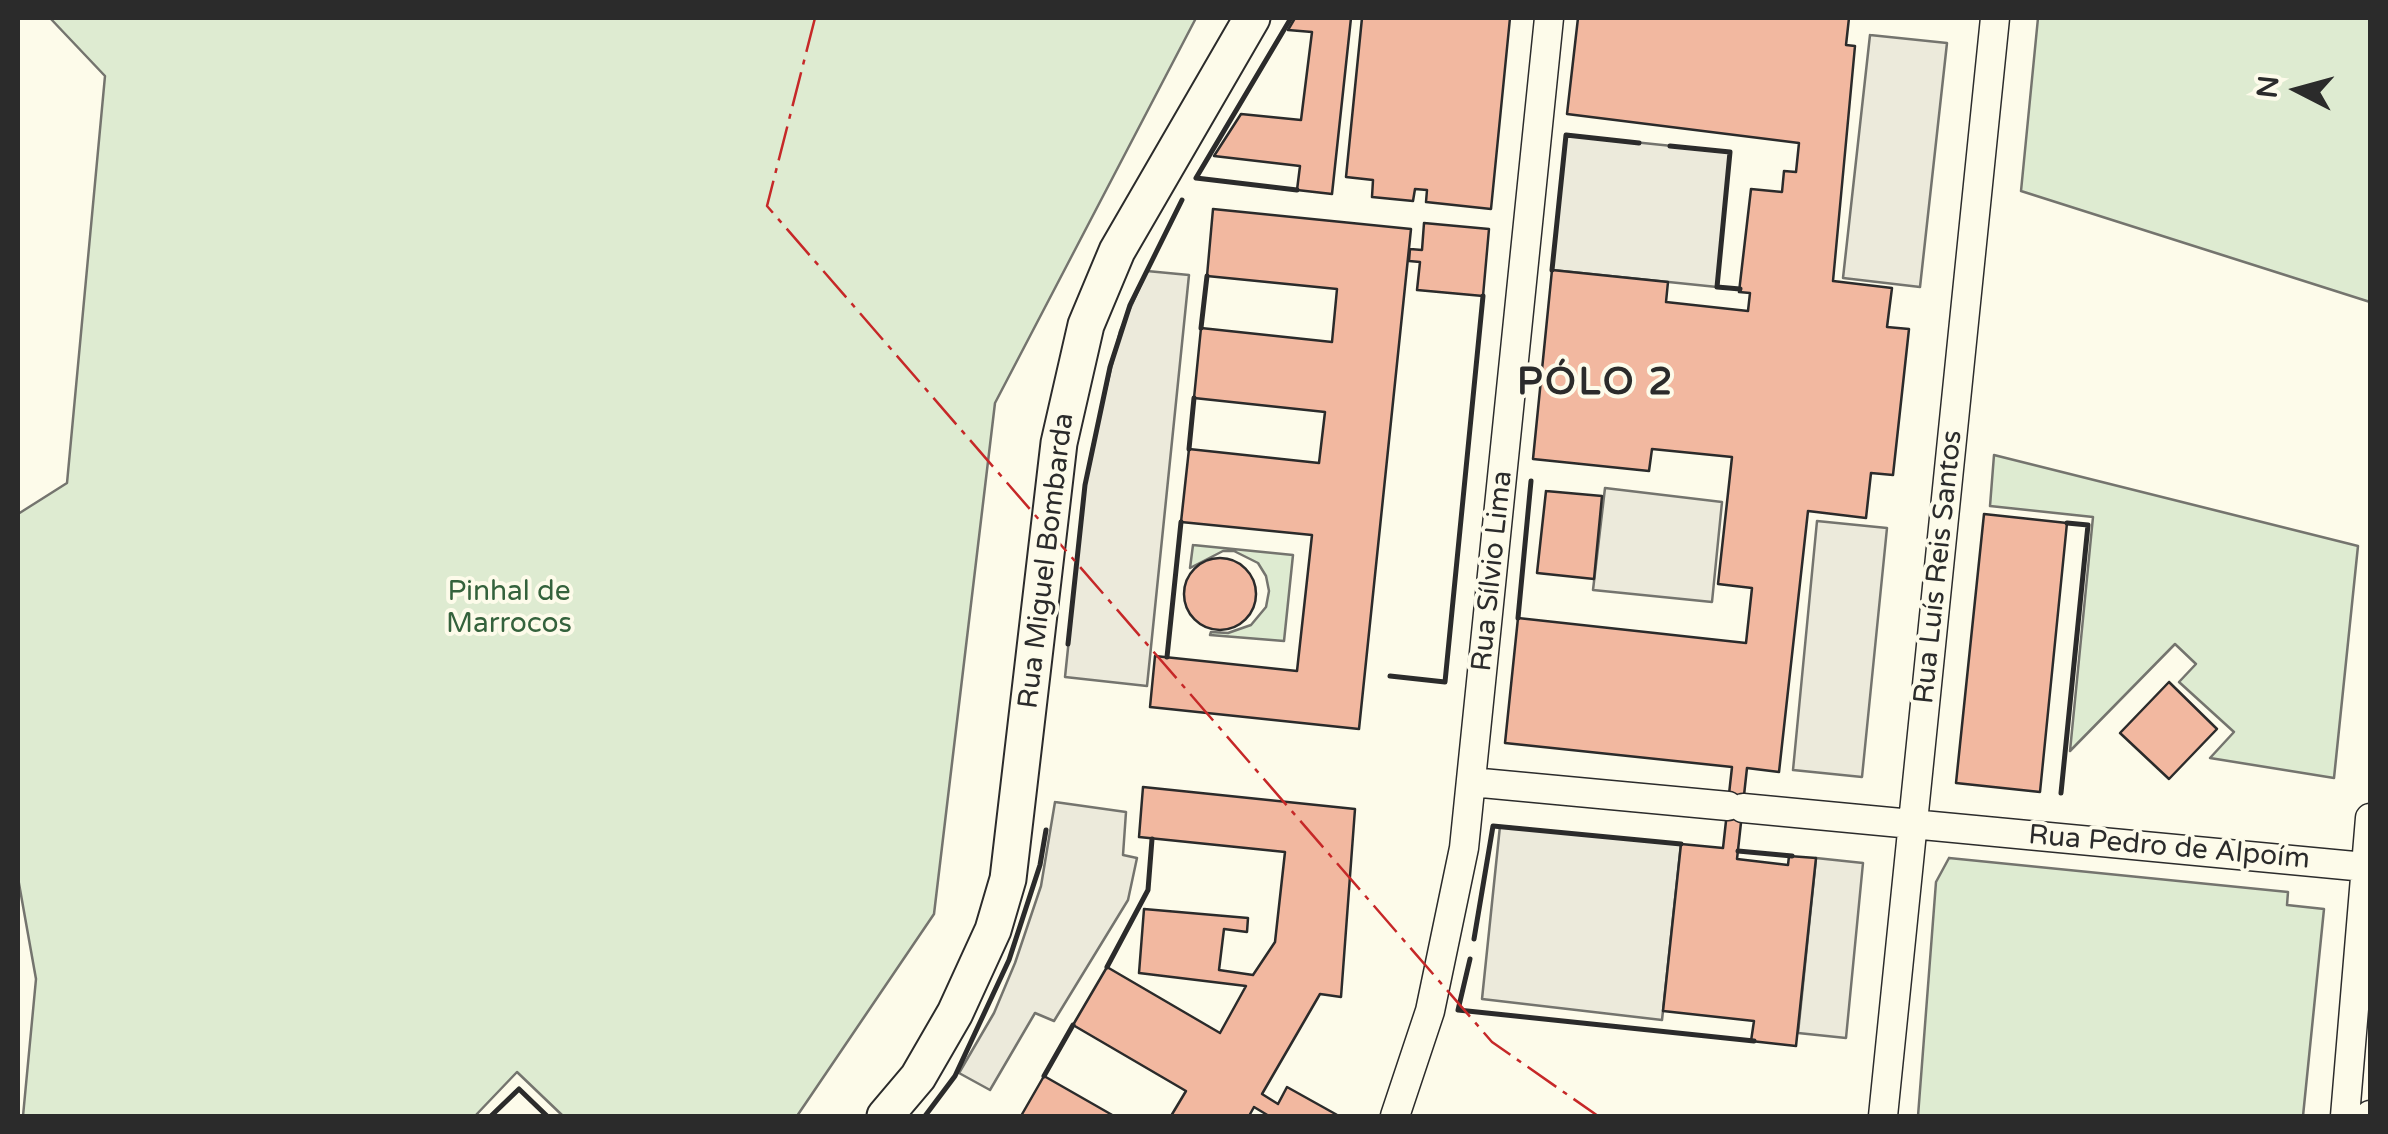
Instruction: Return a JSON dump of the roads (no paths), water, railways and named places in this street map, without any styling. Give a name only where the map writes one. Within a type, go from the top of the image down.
[{"type":"street","name":"Rua Miguel Bombarda","points":[[885,1116],[918,1077],[955,1013],[993,930],[1008,879],[1058,442],[1086,325],[1117,250],[1252,18]]},
{"type":"street","name":"Rua Sílvio Lima","points":[[1395,1116],[1430,1011],[1464,848],[1549,18]]},
{"type":"street","name":"Rua Luís Reis Santos","points":[[1883,1116],[1994,18]]},
{"type":"street","name":"Rua Pedro de Alpoím","points":[[1471,782],[2365,867]]},
{"type":"street","points":[[2345,1107],[2370,818]]},
{"type":"district","name":"PÓLO 2","points":[[1596,384]]},
{"type":"park label","name":"Pinhal de Marrocos","points":[[509,609]]}]
